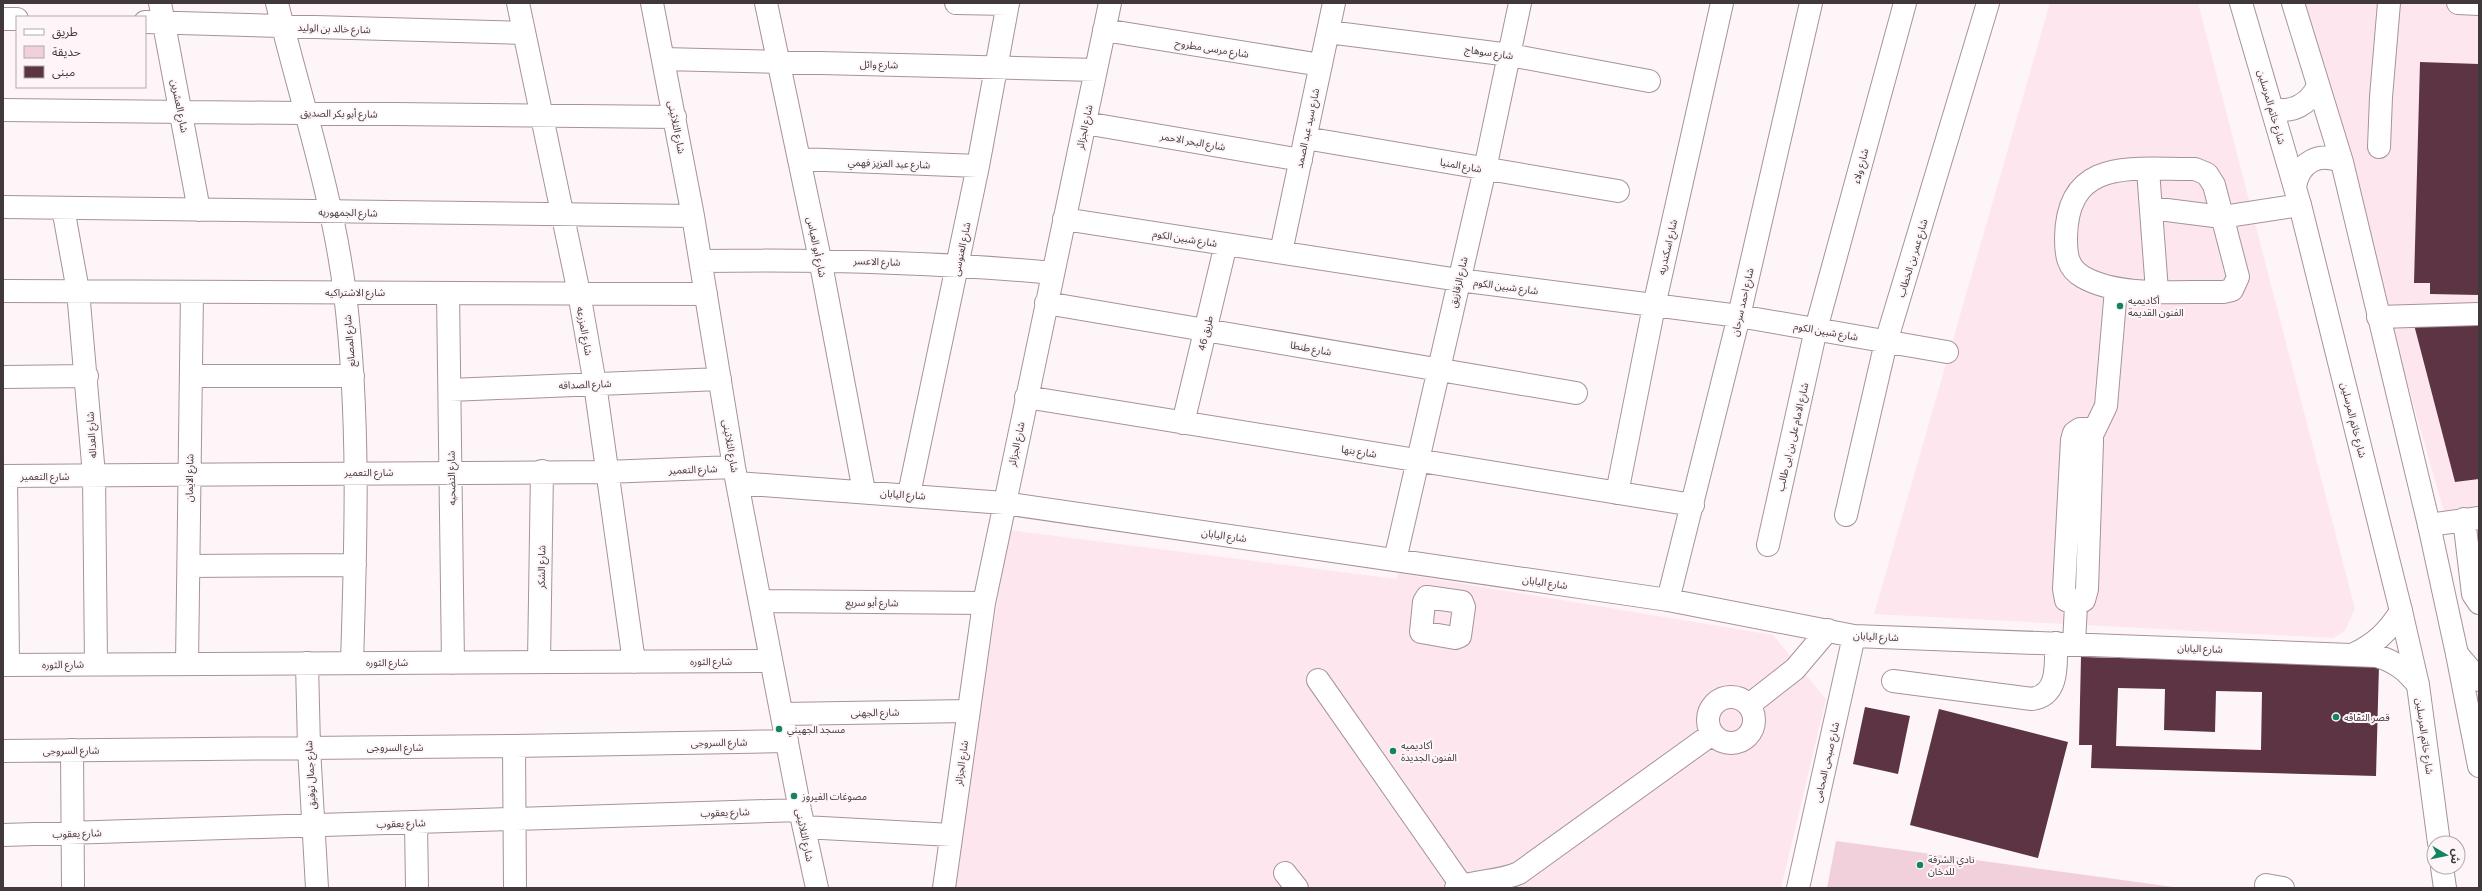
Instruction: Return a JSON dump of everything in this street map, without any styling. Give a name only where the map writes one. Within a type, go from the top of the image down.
[{"type":"street","name":"شارع المصانع","points":[[277,3],[330,212],[345,292],[353,376],[357,472],[356,565],[352,662]]},
{"type":"street","name":"شارع المزرعه","points":[[518,3],[564,214],[579,293],[595,384],[606,472],[634,662]]},
{"type":"street","name":"شارع الثلاثينى","points":[[652,3],[693,216],[736,475],[771,661],[817,888]]},
{"type":"street","name":"شارع أبو العباس","points":[[766,3],[820,260],[864,491]]},
{"type":"street","points":[[956,3],[1008,4]]},
{"type":"street","name":"شارع الجزائر","points":[[944,888],[984,603],[1110,3]]},
{"type":"street","name":"شارع سيد عبد الصمد","points":[[1281,252],[1334,3]]},
{"type":"street","name":"شارع الزقازيق","points":[[1395,560],[1485,169],[1520,3]]},
{"type":"street","name":"شارع اسكندريه","points":[[1617,493],[1654,306],[1722,3]]},
{"type":"street","name":"شارع احمد سرحان","points":[[1668,600],[1693,505],[1739,316],[1811,3]]},
{"type":"street","name":"شارع ولاء","points":[[1816,329],[1905,3]]},
{"type":"street","name":"شارع عمر بن الخطاب","points":[[1846,515],[1886,342],[1988,3]]},
{"type":"street","name":"شارع خاتم المرسلين","points":[[2241,3],[2297,196],[2401,611],[2418,685],[2438,835]]},
{"type":"street","points":[[2293,3],[2342,162],[2429,525],[2457,654],[2479,766]]},
{"type":"street","points":[[2379,147],[2381,98],[2389,3]]},
{"type":"street","points":[[2458,3],[2479,4]]},
{"type":"street","name":"شارع العنوسى","points":[[909,494],[978,166],[1008,4]]},
{"type":"street","name":"شارع خالد بن الوليد","points":[[156,16],[282,26],[524,33]]},
{"type":"street","name":"شارع العشرين","points":[[156,16],[181,112],[200,210]]},
{"type":"street","points":[[3,18],[16,19]]},
{"type":"street","name":"شارع مرسى مطروح","points":[[1104,30],[1321,65]]},
{"type":"street","name":"شارع سوهاج","points":[[1328,32],[1510,55],[1649,81]]},
{"type":"street","name":"شارع وائل","points":[[663,59],[1096,70]]},
{"type":"street","points":[[2273,109],[2288,110],[2303,104],[2318,86]]},
{"type":"street","name":"شارع أبو بكر الصديق","points":[[3,110],[675,117]]},
{"type":"street","name":"شارع البحر الاحمر","points":[[1084,123],[1300,160]]},
{"type":"street","name":"شارع المنيا","points":[[1305,138],[1618,191]]},
{"type":"street","points":[[2151,208],[2222,217],[2297,196],[2301,169],[2307,163],[2324,157],[2342,162]]},
{"type":"street","name":"شارع عبد العزيز فهمي","points":[[799,159],[978,166]]},
{"type":"street","points":[[2148,170],[2157,291]]},
{"type":"street","points":[[2148,170],[2202,170],[2212,179],[2222,217],[2238,276],[2236,286],[2223,292],[2116,289],[2083,277],[2071,267],[2068,260],[2066,221],[2070,205],[2078,191],[2090,180],[2105,173],[2148,170]]},
{"type":"street","name":"شارع الجمهوريه","points":[[3,207],[693,216]]},
{"type":"street","name":"شارع العداله","points":[[63,208],[78,291],[87,376],[94,475],[96,663]]},
{"type":"street","name":"شارع شبين الكوم","points":[[1064,219],[1459,280],[1739,316],[1947,352]]},
{"type":"street","name":"طريق 46","points":[[1183,423],[1226,244]]},
{"type":"street","name":"شارع الاعسر","points":[[701,261],[820,260],[958,264],[1053,273]]},
{"type":"street","points":[[1893,680],[2032,699],[2041,698],[2047,694],[2053,680],[2076,605],[2066,600],[2064,589],[2072,440],[2074,432],[2080,429],[2087,430],[2092,435],[2106,406],[2116,289]]},
{"type":"street","name":"شارع الاشتراكيه","points":[[3,291],[706,294]]},
{"type":"street","name":"شارع الايمان","points":[[187,664],[192,292]]},
{"type":"street","name":"شارع التضحيه","points":[[448,292],[453,663]]},
{"type":"street","name":"شارع طنطا","points":[[1046,303],[1576,393]]},
{"type":"street","points":[[2378,317],[2479,314]]},
{"type":"street","name":"شارع الامام على بن ابى طالب","points":[[1768,545],[1816,329]]},
{"type":"street","points":[[3,377],[87,376]]},
{"type":"street","points":[[191,376],[353,376]]},
{"type":"street","name":"شارع الصداقه","points":[[450,390],[720,379]]},
{"type":"street","name":"شارع بنها","points":[[1026,398],[1693,505]]},
{"type":"street","name":"شارع التعمير","points":[[5,476],[357,472],[606,472],[736,475]]},
{"type":"street","name":"شارع الشكر","points":[[539,662],[542,472]]},
{"type":"street","name":"شارع اليابان","points":[[736,475],[864,491],[1004,502],[1668,600],[1854,636],[2377,656],[2394,661],[2407,671],[2418,685]]},
{"type":"street","points":[[5,476],[5,665]]},
{"type":"street","points":[[2429,525],[2471,518],[2473,594],[2479,603]]},
{"type":"street","points":[[188,566],[356,565]]},
{"type":"street","points":[[1444,598],[1450,568]]},
{"type":"street","name":"شارع أبو سريع","points":[[760,601],[984,603]]},
{"type":"street","points":[[2354,654],[2366,648],[2386,632],[2401,611]]},
{"type":"street","points":[[1749,705],[1795,669],[1828,630]]},
{"type":"street","name":"شارع صبحى المحامى","points":[[1798,888],[1854,636]]},
{"type":"street","points":[[2457,654],[2479,655]]},
{"type":"street","points":[[2457,654],[2479,680]]},
{"type":"street","name":"شارع الثوره","points":[[5,665],[96,663],[187,664],[771,661]]},
{"type":"street","name":"شارع جمال توفيق","points":[[307,663],[309,748],[317,888]]},
{"type":"street","points":[[1318,680],[1459,887],[1509,883],[1519,873],[1712,734]]},
{"type":"street","points":[[1728,697],[1735,697],[1749,705],[1754,720],[1748,736],[1738,742],[1726,743],[1712,734],[1708,719],[1714,704],[1728,697]]},
{"type":"street","name":"شارع الجهنى","points":[[782,714],[968,711]]},
{"type":"street","name":"شارع السروجى","points":[[3,751],[514,746],[787,741]]},
{"type":"street","points":[[514,746],[515,888]]},
{"type":"street","points":[[72,750],[73,888]]},
{"type":"street","name":"شارع يعقوب","points":[[3,835],[514,820],[802,818],[951,835]]},
{"type":"street","points":[[416,823],[417,888]]},
{"type":"street","points":[[2443,875],[2445,888]]},
{"type":"shaded area","name":"أكاديميه الفنون القديمة","points":[[2050,3],[2198,3],[2355,609],[2345,631],[2333,638],[1874,614]]},
{"type":"shaded area","points":[[2299,3],[2479,3],[2479,524],[2448,526]]},
{"type":"shaded area","name":"أكاديميه الفنون الجديدة","points":[[1009,530],[1397,579],[1398,573],[1773,635],[1826,699],[1781,888],[951,888]]},
{"type":"green space","name":"نادي الشرقة للدخان","points":[[1836,841],[2181,888],[1827,888]]},
{"type":"building","points":[[2420,62],[2479,64],[2479,295],[2430,294],[2430,283],[2414,283]]},
{"type":"building","points":[[2412,317],[2479,318],[2479,479],[2455,482]]},
{"type":"building","name":"قصر الثقافه","points":[[2081,657],[2379,665],[2376,776],[2091,768],[2092,745],[2079,745]],"holes":[[[2118,688],[2165,689],[2164,730],[2215,732],[2216,691],[2262,692],[2261,750],[2116,746]]]},
{"type":"building","points":[[1865,707],[1910,716],[1898,774],[1853,764]]},
{"type":"building","points":[[1939,709],[2068,742],[2038,858],[1910,825]]},
{"type":"place","name":"أكاديميه الفنون القديمة","points":[[2120,306]]},
{"type":"place","name":"قصر الثقافه","points":[[2336,717]]},
{"type":"place","name":"مسجد الجهيني","points":[[779,729]]},
{"type":"place","name":"أكاديميه الفنون الجديدة","points":[[1393,751]]},
{"type":"place","name":"مصوغات الفيروز","points":[[794,796]]},
{"type":"place","name":"نادي الشرقة للدخان","points":[[1920,865]]}]
